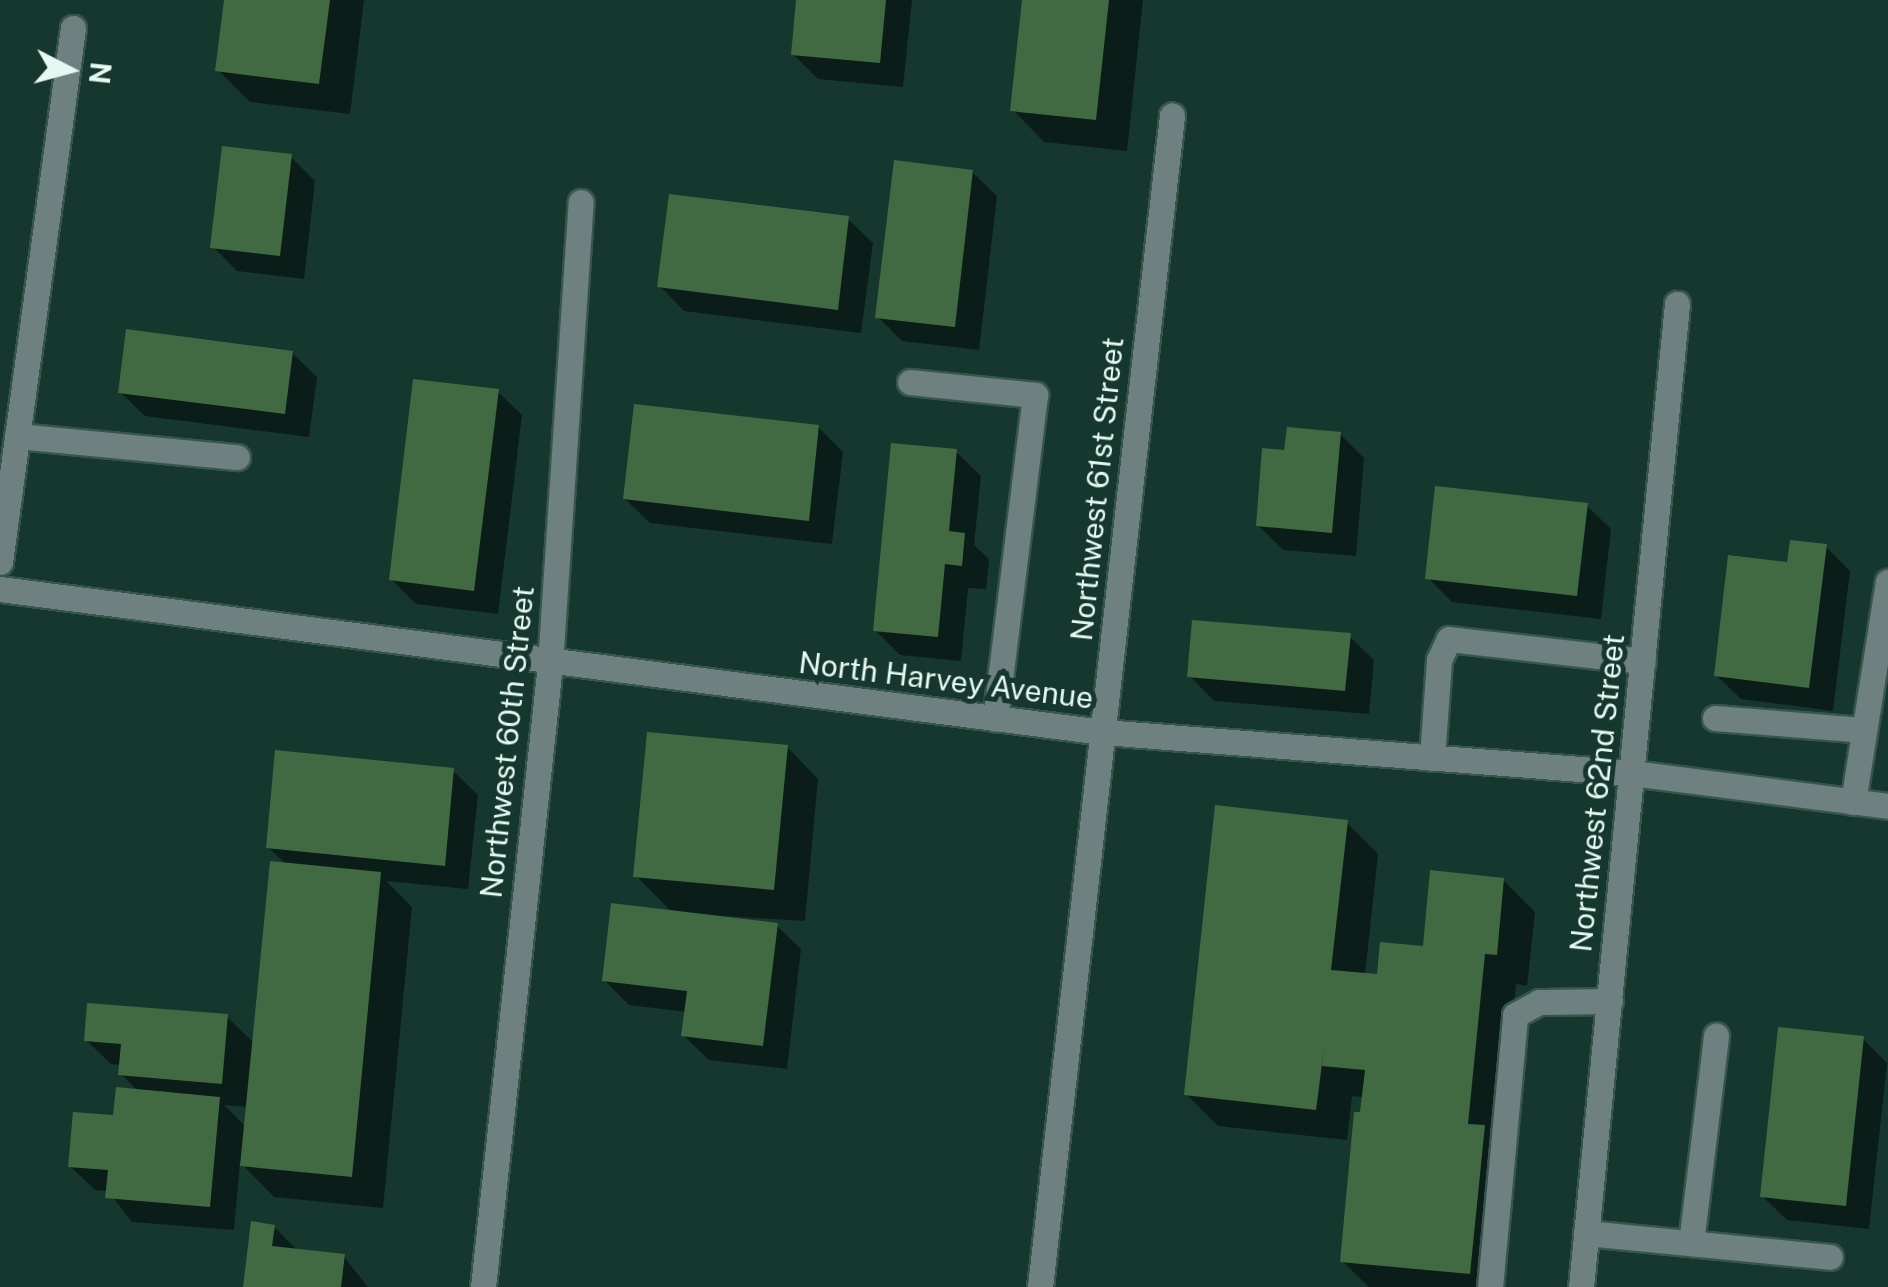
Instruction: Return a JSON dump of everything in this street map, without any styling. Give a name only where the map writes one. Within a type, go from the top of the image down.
[{"type":"street","points":[[0,562],[72,28]]},
{"type":"street","name":"Northwest 61st Street","points":[[1040,1287],[1172,115]]},
{"type":"street","name":"Northwest 60th Street","points":[[483,1287],[550,664],[582,202]]},
{"type":"street","name":"Northwest 62nd Street","points":[[1581,1287],[1676,304]]},
{"type":"street","points":[[910,382],[1036,396],[995,719]]},
{"type":"street","points":[[17,436],[237,458]]},
{"type":"street","points":[[1853,802],[1888,582]]},
{"type":"street","name":"North Harvey Avenue","points":[[0,589],[550,664],[1102,732],[1632,773],[1888,806]]},
{"type":"street","points":[[1432,758],[1439,660],[1449,638],[1643,661]]},
{"type":"street","points":[[1715,718],[1863,730]]},
{"type":"street","points":[[1490,1287],[1515,1015],[1540,1002],[1610,1001]]},
{"type":"street","points":[[1691,1244],[1716,1035]]},
{"type":"street","points":[[1586,1234],[1830,1256]]},
{"type":"building","points":[[224,0],[330,0],[319,84],[215,71]]},
{"type":"building","points":[[796,0],[886,0],[880,63],[791,55]]},
{"type":"building","points":[[1022,0],[1109,0],[1096,120],[1010,111]]},
{"type":"building","points":[[222,146],[292,154],[280,256],[210,248]]},
{"type":"building","points":[[894,160],[973,170],[955,327],[875,318]]},
{"type":"building","points":[[669,194],[849,216],[838,310],[657,287]]},
{"type":"building","points":[[126,329],[293,351],[285,414],[118,393]]},
{"type":"building","points":[[413,379],[499,389],[474,591],[389,580]]},
{"type":"building","points":[[634,404],[819,425],[809,521],[623,499]]},
{"type":"building","points":[[1287,427],[1341,432],[1332,533],[1256,526],[1262,448],[1284,450]]},
{"type":"building","points":[[891,443],[957,449],[949,531],[965,533],[962,566],[945,564],[938,637],[873,631]]},
{"type":"building","points":[[1435,486],[1588,503],[1577,596],[1425,579]]},
{"type":"building","points":[[1790,540],[1827,544],[1809,688],[1714,676],[1728,555],[1787,562]]},
{"type":"building","points":[[1192,620],[1351,633],[1345,691],[1187,677]]},
{"type":"building","points":[[647,732],[788,745],[774,890],[633,877]]},
{"type":"building","points":[[275,750],[454,768],[445,866],[266,848]]},
{"type":"building","points":[[1215,805],[1348,820],[1331,970],[1377,974],[1380,942],[1423,946],[1430,870],[1504,878],[1497,955],[1485,954],[1468,1124],[1485,1125],[1470,1274],[1340,1262],[1354,1112],[1360,1112],[1365,1070],[1322,1066],[1325,1041],[1316,1110],[1184,1095]]},
{"type":"building","points":[[270,861],[381,872],[352,1177],[240,1166]]},
{"type":"building","points":[[611,903],[778,923],[763,1046],[681,1036],[687,991],[602,981]]},
{"type":"building","points":[[87,1003],[228,1014],[222,1084],[118,1075],[121,1044],[84,1041]]},
{"type":"building","points":[[1778,1027],[1864,1036],[1846,1206],[1760,1197]]},
{"type":"building","points":[[116,1087],[220,1097],[210,1207],[105,1198],[108,1170],[68,1167],[73,1112],[113,1115]]},
{"type":"building","points":[[251,1221],[275,1225],[272,1246],[345,1254],[341,1287],[243,1287]]}]
